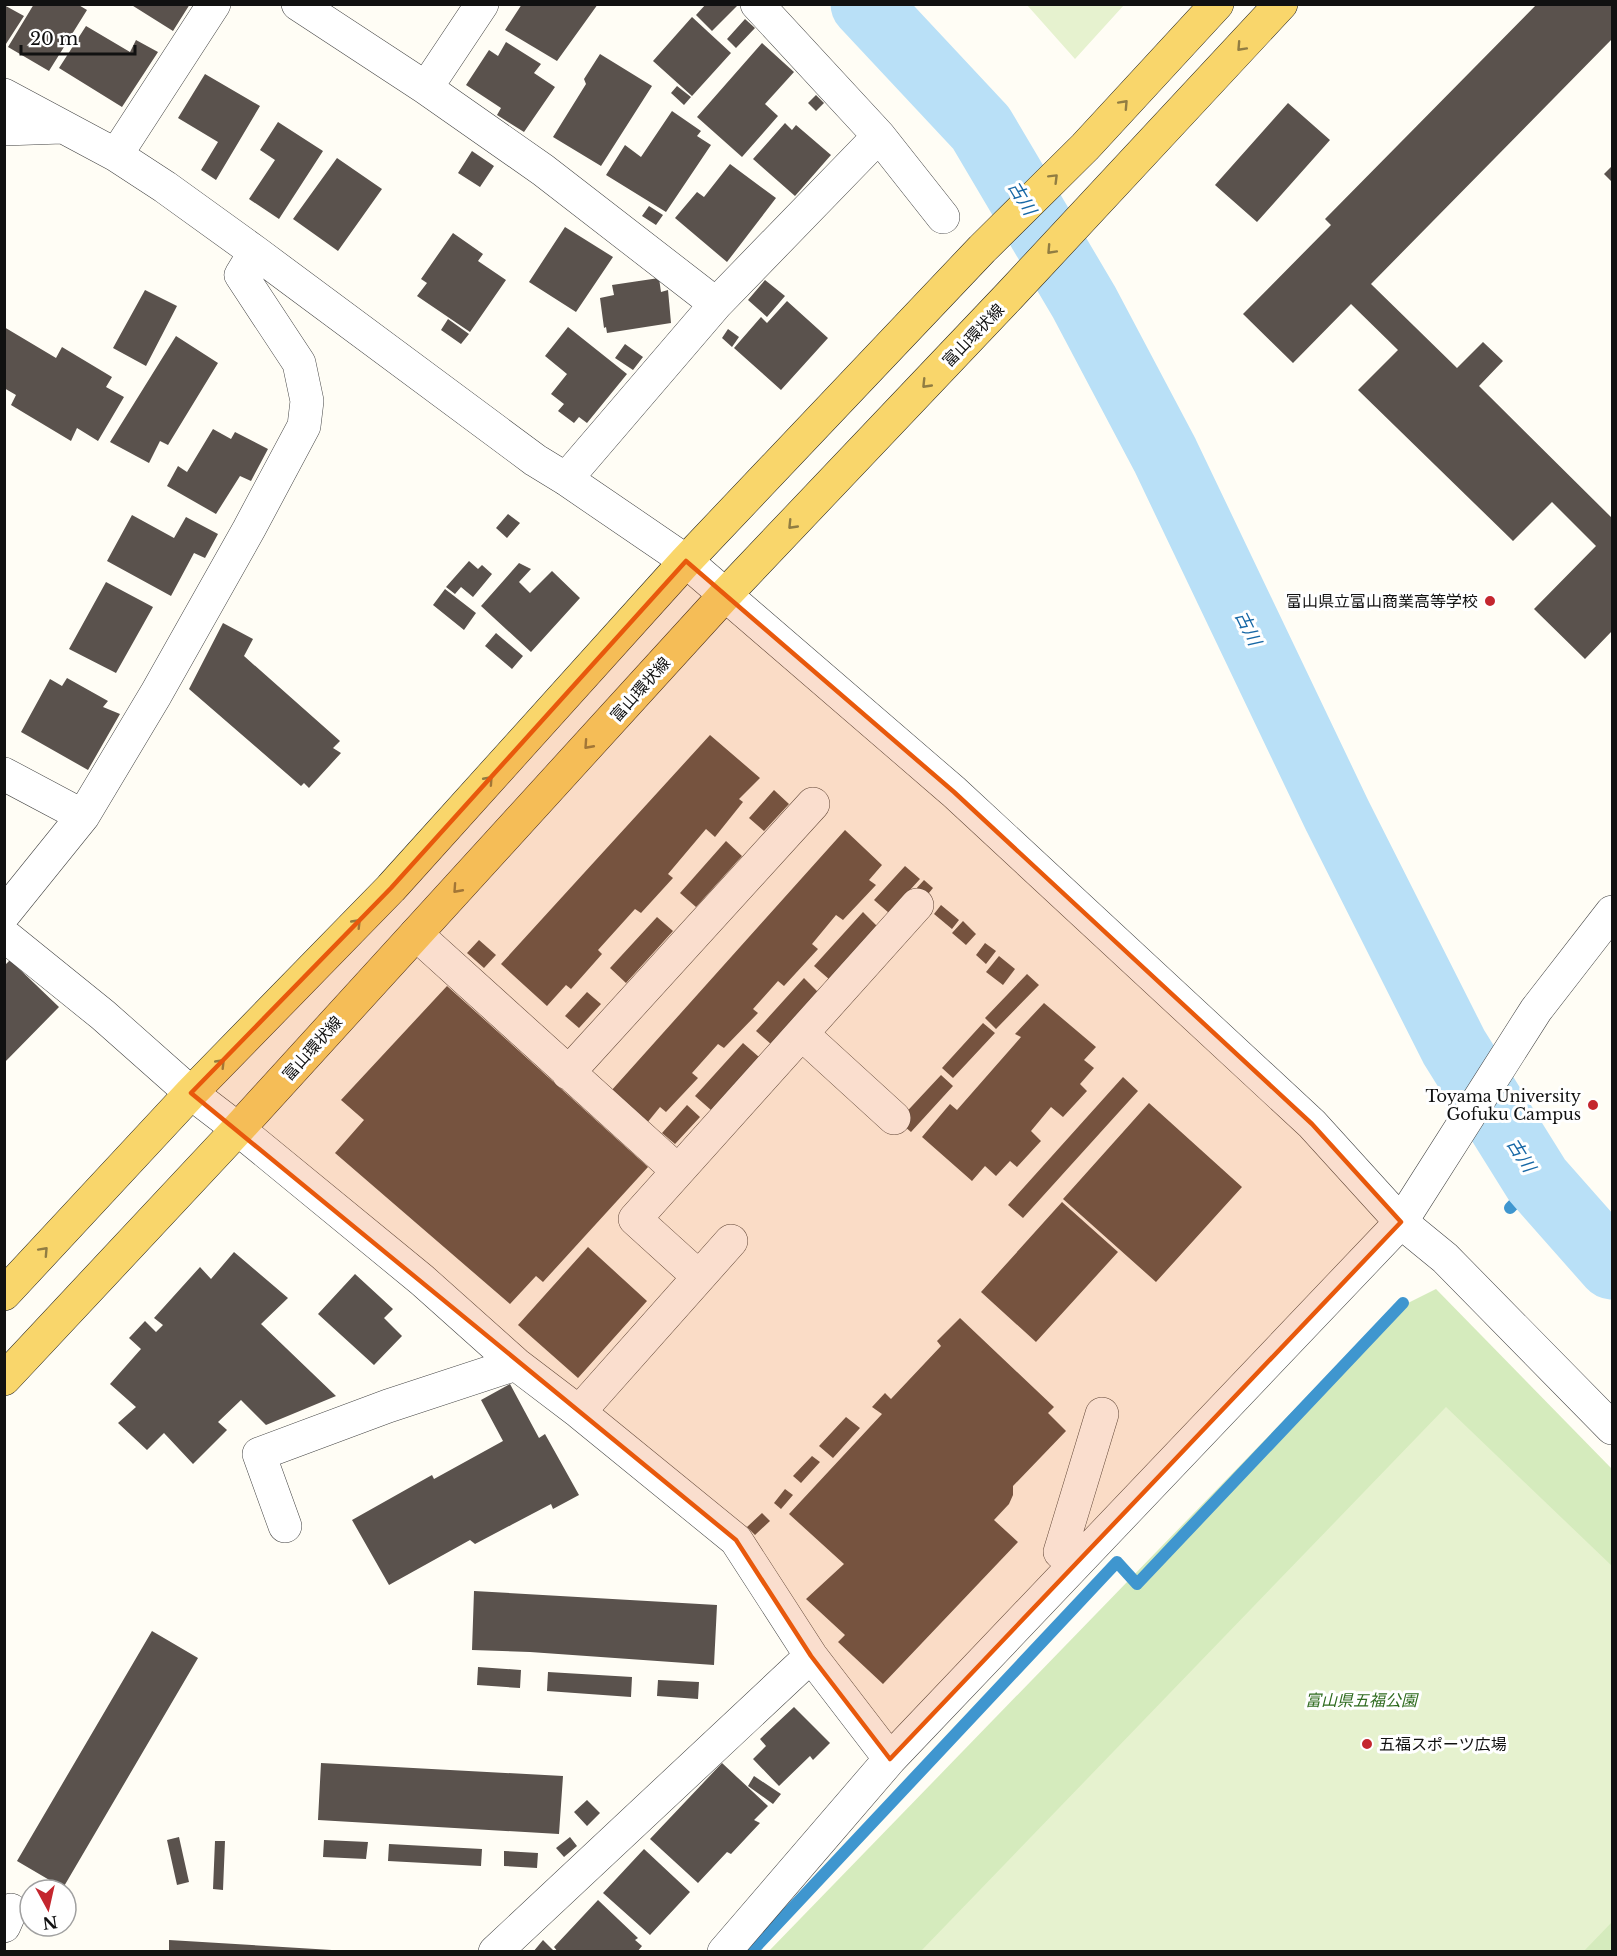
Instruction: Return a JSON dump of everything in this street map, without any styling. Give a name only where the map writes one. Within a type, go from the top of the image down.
[{"type":"main road","points":[[4,1294],[191,1093],[391,888],[686,561],[982,249],[1084,147],[1217,4]]},
{"type":"main road","name":"富山環状線","points":[[4,1379],[238,1129],[725,596],[1281,4]]},
{"type":"street","points":[[116,155],[214,4]]},
{"type":"street","points":[[298,4],[426,88],[543,170],[716,304]]},
{"type":"street","points":[[426,88],[482,4]]},
{"type":"street","points":[[757,4],[879,136],[943,216]]},
{"type":"street","points":[[4,95],[116,155],[165,188],[535,460],[686,561],[954,792],[1312,1124],[1401,1222],[1445,1258],[1612,1428]]},
{"type":"street","points":[[4,129],[62,127]]},
{"type":"street","points":[[566,479],[716,304],[879,136]]},
{"type":"street","points":[[4,914],[83,816],[156,694],[304,426],[307,401],[299,363],[241,275],[255,252]]},
{"type":"street","points":[[4,774],[83,816]]},
{"type":"street","points":[[568,1073],[813,804]]},
{"type":"street","points":[[699,1277],[635,1219],[917,905]]},
{"type":"street","points":[[724,1952],[890,1759],[1401,1222],[1536,1010],[1612,912]]},
{"type":"street","points":[[416,934],[678,1172]]},
{"type":"street","points":[[4,935],[103,1015],[191,1093],[422,1280],[516,1364],[579,1412],[736,1540],[811,1656],[890,1759]]},
{"type":"street","points":[[802,1034],[894,1118]]},
{"type":"street","points":[[579,1412],[731,1241]]},
{"type":"street","points":[[285,1526],[259,1454],[388,1406],[516,1364]]},
{"type":"street","points":[[1075,1564],[1060,1552],[1102,1414]]},
{"type":"street","points":[[495,1952],[811,1656]]},
{"type":"highlighted area","points":[[686,561],[954,792],[1312,1124],[1401,1222],[890,1759],[811,1656],[736,1540],[191,1093],[391,888]]},
{"type":"green space","points":[[1027,5],[1124,5],[1075,59]]},
{"type":"green space","name":"五福スポーツ広場","points":[[1436,1289],[1612,1469],[1612,1951],[768,1952],[1388,1313]]},
{"type":"green space","name":"五福スポーツ広場","points":[[1446,1407],[1612,1566],[1612,1922],[1584,1951],[921,1951]]},
{"type":"building","points":[[34,4],[77,4],[87,10],[49,71],[8,47]]},
{"type":"building","points":[[130,4],[190,4],[173,31]]},
{"type":"building","points":[[522,4],[598,4],[557,61],[505,30]]},
{"type":"building","points":[[706,4],[735,4],[737,6],[712,31],[696,15]]},
{"type":"building","points":[[1537,4],[1612,4],[1612,39],[1371,284],[1457,368],[1483,342],[1503,361],[1479,386],[1612,518],[1612,631],[1585,659],[1534,609],[1596,546],[1552,502],[1513,541],[1358,390],[1398,350],[1351,304],[1293,363],[1243,314],[1331,225],[1325,219]]},
{"type":"building","points":[[4,5],[24,16],[4,47]]},
{"type":"building","points":[[692,17],[731,53],[692,96],[653,61]]},
{"type":"building","points":[[745,19],[755,28],[736,48],[727,39]]},
{"type":"building","points":[[86,26],[130,52],[136,40],[158,52],[122,107],[59,68]]},
{"type":"building","points":[[506,42],[541,64],[534,73],[555,87],[524,132],[497,115],[501,108],[466,85],[489,50],[498,56]]},
{"type":"building","points":[[762,43],[794,72],[765,104],[778,116],[742,157],[697,117]]},
{"type":"building","points":[[600,54],[652,86],[601,166],[553,137],[586,84],[584,79]]},
{"type":"building","points":[[205,74],[260,106],[216,180],[201,170],[218,142],[178,118]]},
{"type":"building","points":[[677,86],[691,97],[684,105],[671,93]]},
{"type":"building","points":[[816,95],[824,103],[816,111],[808,103]]},
{"type":"building","points":[[1288,103],[1330,140],[1257,222],[1215,185]]},
{"type":"building","points":[[672,111],[701,131],[697,136],[711,145],[666,212],[606,175],[625,145],[641,157]]},
{"type":"building","points":[[278,122],[323,151],[279,219],[249,199],[275,160],[260,150]]},
{"type":"building","points":[[785,123],[792,130],[796,125],[831,155],[795,196],[753,159]]},
{"type":"building","points":[[472,151],[494,166],[480,187],[458,173]]},
{"type":"building","points":[[337,158],[382,189],[338,251],[293,219]]},
{"type":"building","points":[[730,164],[776,198],[727,262],[675,218],[697,192],[704,197]]},
{"type":"building","points":[[1612,166],[1612,182],[1604,174]]},
{"type":"building","points":[[649,206],[663,215],[656,225],[642,216]]},
{"type":"building","points":[[565,227],[613,257],[576,312],[529,282]]},
{"type":"building","points":[[453,233],[483,254],[478,261],[506,280],[470,332],[417,296],[427,283],[421,279]]},
{"type":"building","points":[[659,278],[661,292],[668,290],[671,323],[607,333],[606,327],[604,328],[600,298],[614,295],[612,285]]},
{"type":"building","points":[[765,280],[785,296],[767,317],[748,300]]},
{"type":"building","points":[[145,290],[177,306],[146,366],[113,348]]},
{"type":"building","points":[[787,301],[828,338],[781,390],[734,348],[761,317],[767,323]]},
{"type":"building","points":[[448,319],[469,334],[461,344],[441,330]]},
{"type":"building","points":[[4,327],[56,358],[62,347],[112,377],[106,387],[124,397],[98,441],[77,428],[71,441],[11,405],[16,395],[4,388]]},
{"type":"building","points":[[568,327],[627,374],[587,423],[579,417],[574,423],[558,411],[564,404],[551,394],[567,374],[545,356]]},
{"type":"building","points":[[728,329],[739,337],[732,347],[722,338]]},
{"type":"building","points":[[176,336],[218,363],[168,445],[160,441],[149,463],[110,442]]},
{"type":"building","points":[[625,344],[643,357],[633,370],[615,358]]},
{"type":"building","points":[[213,429],[231,439],[235,432],[268,449],[251,481],[240,476],[216,514],[167,486],[178,466],[187,472]]},
{"type":"building","points":[[508,514],[520,523],[507,538],[496,528]]},
{"type":"building","points":[[132,515],[174,538],[186,517],[218,534],[205,558],[194,553],[171,596],[107,561]]},
{"type":"building","points":[[469,561],[478,569],[482,565],[492,574],[473,597],[461,587],[455,594],[446,587]]},
{"type":"building","points":[[519,563],[531,569],[519,582],[530,593],[552,571],[580,598],[531,652],[481,606]]},
{"type":"building","points":[[106,582],[153,607],[116,673],[69,649]]},
{"type":"building","points":[[445,589],[476,613],[464,630],[433,605]]},
{"type":"building","points":[[223,623],[253,639],[244,656],[340,741],[333,748],[341,753],[309,788],[304,783],[301,786],[189,689]]},
{"type":"building","points":[[496,633],[523,656],[512,669],[485,646]]},
{"type":"building","points":[[67,678],[108,701],[103,707],[120,714],[88,770],[21,732],[50,679],[62,686]]},
{"type":"building","points":[[710,735],[760,778],[739,799],[743,802],[715,837],[706,829],[668,874],[673,878],[641,913],[635,909],[598,950],[602,954],[571,989],[566,985],[547,1006],[501,964]]},
{"type":"building","points":[[774,790],[789,804],[764,831],[749,818]]},
{"type":"building","points":[[845,830],[882,865],[869,880],[876,885],[843,920],[836,915],[812,944],[818,949],[784,986],[778,981],[753,1009],[758,1013],[724,1048],[718,1044],[692,1073],[698,1078],[666,1112],[660,1107],[647,1123],[611,1091]]},
{"type":"building","points":[[726,841],[742,856],[696,907],[680,893]]},
{"type":"building","points":[[905,866],[920,879],[889,913],[874,900]]},
{"type":"building","points":[[924,880],[933,888],[924,899],[915,890]]},
{"type":"building","points":[[941,905],[959,920],[952,929],[934,914]]},
{"type":"building","points":[[863,912],[878,927],[830,980],[814,966]]},
{"type":"building","points":[[657,917],[673,931],[626,983],[610,968]]},
{"type":"building","points":[[963,921],[976,934],[966,945],[952,933]]},
{"type":"building","points":[[479,940],[496,955],[484,968],[467,953]]},
{"type":"building","points":[[985,943],[996,951],[986,964],[976,955]]},
{"type":"building","points":[[999,956],[1015,969],[1003,985],[986,972]]},
{"type":"building","points":[[10,960],[59,1007],[4,1063],[4,966]]},
{"type":"building","points":[[1027,974],[1039,985],[996,1029],[985,1018]]},
{"type":"building","points":[[804,978],[819,993],[772,1045],[756,1031]]},
{"type":"building","points":[[447,986],[648,1167],[543,1282],[536,1276],[510,1304],[335,1153],[364,1120],[341,1100]]},
{"type":"building","points":[[587,992],[601,1004],[579,1028],[565,1016]]},
{"type":"building","points":[[1044,1003],[1096,1047],[1084,1060],[1094,1068],[1080,1084],[1087,1091],[1063,1117],[1051,1107],[1031,1131],[1041,1141],[1017,1167],[1010,1161],[996,1176],[985,1166],[972,1181],[922,1137],[950,1104],[957,1110],[1021,1037],[1015,1034]]},
{"type":"building","points":[[983,1023],[995,1033],[953,1078],[942,1068]]},
{"type":"building","points":[[743,1043],[759,1057],[711,1110],[695,1096]]},
{"type":"building","points":[[941,1075],[953,1086],[911,1132],[898,1121]]},
{"type":"building","points":[[1123,1077],[1138,1091],[1023,1218],[1008,1205]]},
{"type":"building","points":[[1149,1103],[1242,1187],[1156,1282],[1063,1199]]},
{"type":"building","points":[[687,1105],[700,1117],[675,1144],[662,1133]]},
{"type":"building","points":[[1062,1202],[1118,1252],[1036,1342],[981,1292]]},
{"type":"building","points":[[588,1247],[647,1301],[578,1378],[518,1325]]},
{"type":"building","points":[[234,1252],[288,1298],[261,1324],[336,1396],[266,1425],[241,1400],[218,1422],[227,1430],[193,1464],[164,1433],[147,1450],[118,1423],[136,1407],[110,1384],[141,1349],[129,1338],[145,1321],[156,1332],[163,1325],[154,1318],[200,1267],[211,1279]]},
{"type":"building","points":[[355,1274],[393,1309],[384,1318],[402,1336],[374,1365],[318,1314]]},
{"type":"building","points":[[960,1318],[1054,1407],[1048,1413],[1066,1431],[1013,1486],[1013,1495],[1009,1504],[994,1520],[1018,1542],[883,1684],[838,1642],[845,1635],[806,1599],[844,1564],[789,1514],[882,1414],[872,1407],[885,1393],[891,1399],[941,1346],[937,1341]]},
{"type":"building","points":[[510,1384],[539,1438],[545,1434],[579,1495],[553,1509],[551,1504],[475,1544],[470,1540],[389,1585],[352,1520],[432,1475],[434,1479],[503,1441],[481,1400]]},
{"type":"building","points":[[846,1417],[860,1428],[833,1458],[819,1446]]},
{"type":"building","points":[[812,1456],[820,1462],[801,1483],[793,1476]]},
{"type":"building","points":[[785,1489],[793,1495],[781,1509],[774,1503]]},
{"type":"building","points":[[762,1513],[770,1521],[755,1535],[747,1527]]},
{"type":"building","points":[[474,1591],[717,1605],[714,1665],[472,1650]]},
{"type":"building","points":[[152,1631],[198,1658],[69,1878],[46,1878],[17,1861]]},
{"type":"building","points":[[478,1667],[521,1670],[520,1688],[477,1685]]},
{"type":"building","points":[[548,1672],[632,1677],[631,1697],[547,1691]]},
{"type":"building","points":[[658,1680],[699,1682],[698,1699],[657,1696]]},
{"type":"building","points":[[794,1707],[830,1743],[813,1760],[810,1756],[779,1786],[753,1759],[766,1746],[760,1739]]},
{"type":"building","points":[[321,1763],[563,1776],[559,1834],[318,1820]]},
{"type":"building","points":[[722,1763],[768,1806],[754,1820],[760,1823],[731,1854],[727,1852],[698,1883],[650,1839]]},
{"type":"building","points":[[754,1776],[781,1794],[773,1804],[748,1786]]},
{"type":"building","points":[[587,1800],[600,1813],[587,1826],[574,1812]]},
{"type":"building","points":[[179,1837],[189,1882],[177,1885],[167,1840]]},
{"type":"building","points":[[570,1837],[577,1846],[564,1857],[556,1848]]},
{"type":"building","points":[[324,1840],[368,1842],[366,1859],[323,1857]]},
{"type":"building","points":[[215,1841],[225,1841],[223,1890],[213,1889]]},
{"type":"building","points":[[389,1844],[482,1849],[481,1866],[388,1861]]},
{"type":"building","points":[[644,1849],[690,1892],[650,1935],[603,1893]]},
{"type":"building","points":[[504,1851],[538,1853],[537,1868],[504,1866]]},
{"type":"building","points":[[598,1900],[638,1938],[635,1940],[642,1946],[637,1952],[558,1952],[554,1947]]},
{"type":"building","points":[[169,1940],[332,1950],[332,1952],[169,1952]]},
{"type":"building","points":[[543,1940],[555,1952],[533,1952]]},
{"type":"waterway","name":"古川","points":[[865,4],[981,128],[1084,302],[1165,455],[1337,815],[1454,1047],[1537,1180],[1612,1265]]},
{"type":"waterway","points":[[1510,1208],[1537,1180]]},
{"type":"waterway","points":[[751,1952],[1117,1562],[1137,1584],[1403,1303]]},
{"type":"place","name":"富山県立富山商業高等学校","points":[[1490,601]]},
{"type":"place","name":"Toyama University Gofuku Campus","points":[[1593,1105]]},
{"type":"place","name":"五福スポーツ広場","points":[[1367,1744]]},
{"type":"park label","name":"富山県五福公園","points":[[1361,1700]]}]
